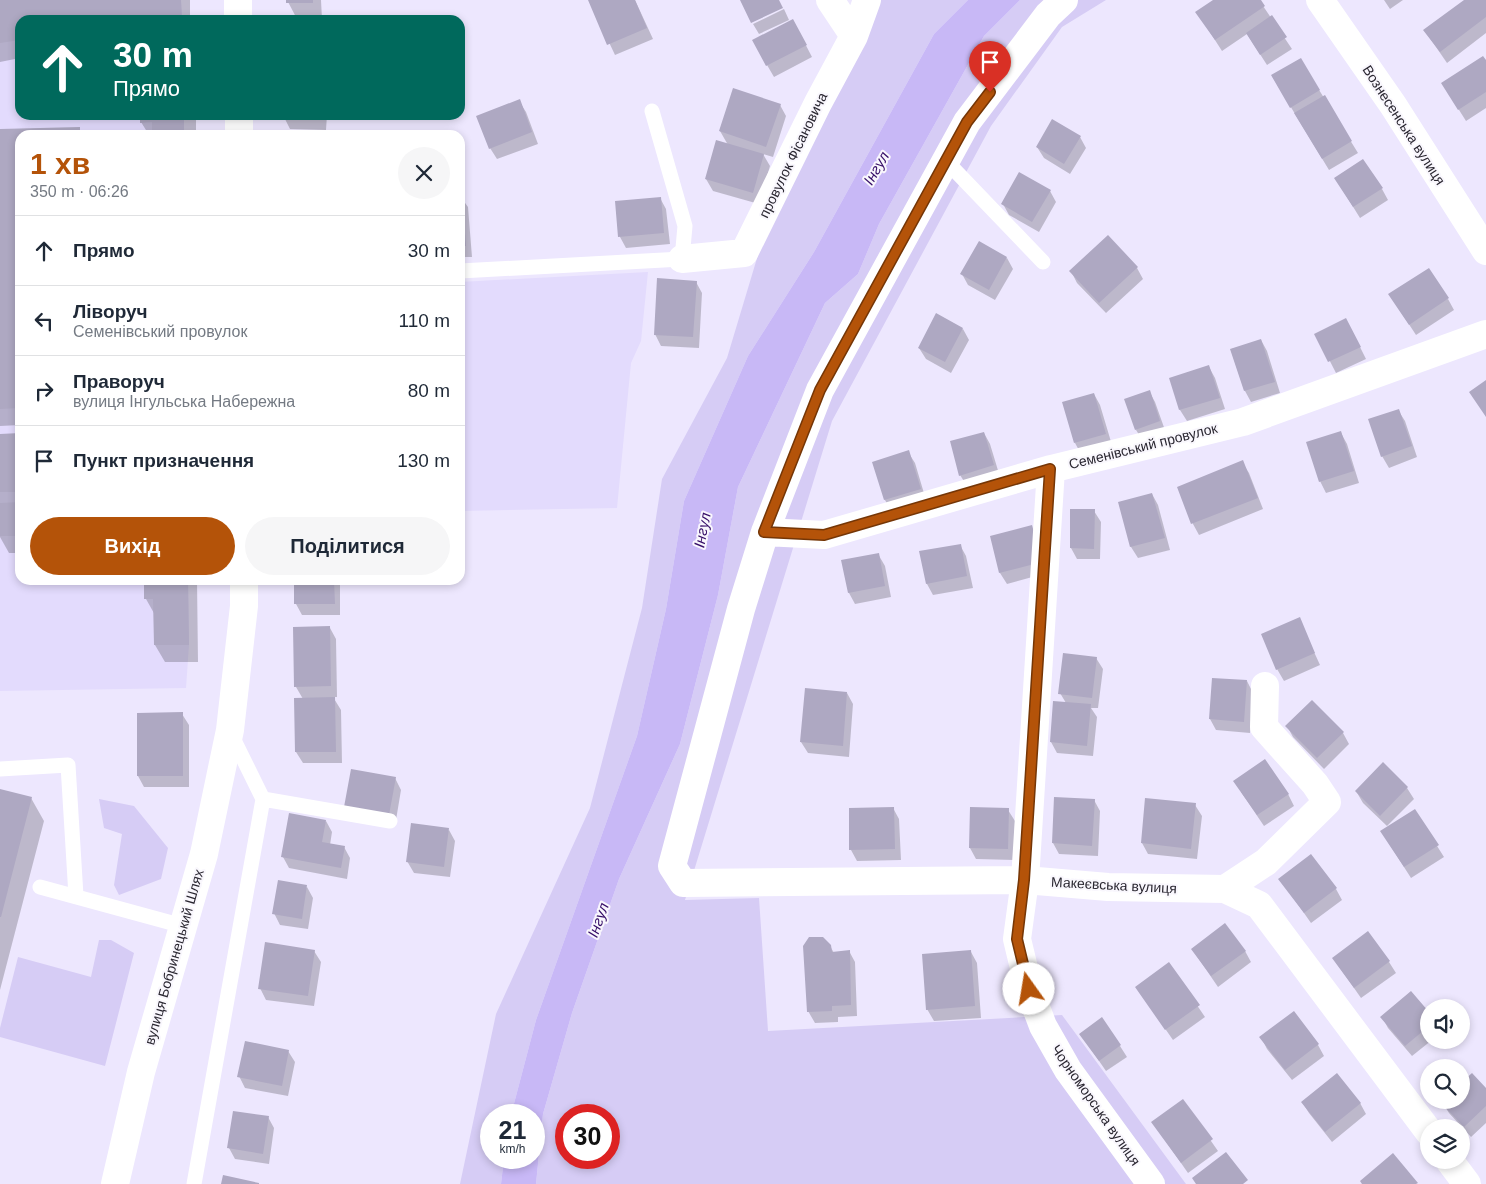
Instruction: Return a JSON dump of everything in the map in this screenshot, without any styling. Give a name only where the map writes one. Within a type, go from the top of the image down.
[{"type":"street","points":[[238,0],[238,15]]},
{"type":"street","points":[[830,0],[854,36]]},
{"type":"street","name":"провулок Фісановича","points":[[682,259],[744,253],[818,103],[854,36],[867,0]]},
{"type":"street","points":[[764,532],[820,390],[967,122],[1048,14],[1064,0]]},
{"type":"street","name":"Вознесенська вулиця","points":[[1320,0],[1393,106],[1486,251]]},
{"type":"street","name":"Семенівський провулок","points":[[764,532],[824,535],[1050,469],[1243,422],[1486,334]]},
{"type":"street","name":"Чорноморська вулиця","points":[[1050,469],[1024,880],[1017,939],[1029,989],[1043,1026],[1068,1070],[1151,1184]]},
{"type":"street","name":"Макеєвська вулиця","points":[[764,532],[741,609],[672,866],[682,883],[1024,880],[1108,888],[1225,889],[1259,905],[1420,1120]]},
{"type":"street","name":"вулиця Бобринецький Шлях","points":[[116,1184],[141,1072],[204,854],[230,730],[244,606],[244,585]]},
{"type":"street","points":[[1225,889],[1266,862],[1327,802],[1315,784],[1264,727],[1265,686]]},
{"type":"street","points":[[1456,1169],[1467,1184]]},
{"type":"lane","points":[[465,271],[682,259],[685,226],[652,111]]},
{"type":"lane","points":[[946,161],[1043,262]]},
{"type":"lane","points":[[194,1184],[263,799],[230,730]]},
{"type":"lane","points":[[0,769],[68,765],[76,896]]},
{"type":"lane","points":[[263,799],[390,821]]},
{"type":"lane","points":[[40,887],[183,926]]},
{"type":"shaded area","points":[[0,0],[181,0],[182,15],[15,15],[15,120],[184,120],[184,130],[15,130],[15,585],[188,585],[189,645],[186,688],[0,691]]},
{"type":"shaded area","points":[[877,0],[968,0],[934,34],[814,252],[748,356],[684,501],[666,609],[637,736],[536,1020],[514,1104],[480,1104],[480,1169],[503,1169],[501,1184],[460,1184],[496,1014],[590,808],[642,608],[662,479],[727,358],[773,205]]},
{"type":"shaded area","points":[[1020,0],[1106,0],[1062,27],[991,126],[832,421],[685,900],[759,898],[768,1031],[1062,1015],[1186,1184],[536,1184],[538,1169],[545,1169],[545,1107],[572,1013],[619,879],[680,744],[718,595],[738,487],[825,303],[858,274],[879,224],[984,36]]},
{"type":"shaded area","points":[[648,272],[641,341],[631,363],[617,508],[465,511],[465,282]]},
{"type":"shaded area","points":[[99,799],[134,806],[168,848],[161,879],[119,895],[114,885],[122,834],[104,828]]},
{"type":"shaded area","points":[[99,940],[111,940],[134,953],[105,1066],[0,1037],[0,1028],[18,957],[91,977]]},
{"type":"water","name":"Інгул","points":[[968,0],[1020,0],[984,36],[879,224],[858,274],[825,303],[738,487],[718,595],[680,744],[619,879],[572,1013],[545,1107],[545,1104],[514,1104],[536,1020],[637,736],[666,609],[684,501],[748,356],[814,252],[934,34]]},
{"type":"water","points":[[503,1169],[538,1169],[536,1184],[501,1184]]},
{"type":"building","points":[[0,0],[181,0],[182,15],[15,15],[15,41],[0,43]]},
{"type":"building","points":[[286,0],[313,0],[313,3],[286,3]]},
{"type":"building","points":[[588,0],[635,0],[647,28],[607,45]]},
{"type":"building","points":[[740,0],[779,0],[783,8],[751,23]]},
{"type":"building","points":[[1213,0],[1261,0],[1265,6],[1215,40],[1195,12]]},
{"type":"building","points":[[1464,0],[1486,0],[1486,17],[1440,52],[1423,30]]},
{"type":"building","points":[[1272,15],[1287,37],[1260,55],[1246,33]]},
{"type":"building","points":[[793,19],[807,45],[766,66],[752,40]]},
{"type":"building","points":[[1483,56],[1486,60],[1486,92],[1458,110],[1441,83]]},
{"type":"building","points":[[1301,58],[1320,90],[1290,108],[1271,75]]},
{"type":"building","points":[[733,88],[781,104],[766,147],[719,131]]},
{"type":"building","points":[[1325,95],[1352,141],[1322,159],[1294,113]]},
{"type":"building","points":[[520,99],[532,132],[489,149],[476,116]]},
{"type":"building","points":[[1052,119],[1081,136],[1064,164],[1036,147]]},
{"type":"building","points":[[140,120],[184,120],[184,130],[152,130],[152,122],[140,123]]},
{"type":"building","points":[[80,127],[80,130],[15,130],[15,408],[0,409],[0,129]]},
{"type":"building","points":[[716,140],[764,154],[753,193],[705,179]]},
{"type":"building","points":[[1363,159],[1383,188],[1353,207],[1334,178]]},
{"type":"building","points":[[1019,172],[1051,190],[1032,222],[1001,204]]},
{"type":"building","points":[[661,197],[664,233],[618,237],[615,201]]},
{"type":"building","points":[[1108,235],[1138,267],[1099,303],[1069,271]]},
{"type":"building","points":[[979,241],[1007,257],[989,290],[960,274]]},
{"type":"building","points":[[1429,268],[1449,298],[1409,325],[1388,294]]},
{"type":"building","points":[[657,278],[697,281],[693,337],[654,335]]},
{"type":"building","points":[[936,313],[963,328],[945,362],[918,348]]},
{"type":"building","points":[[1346,318],[1361,347],[1328,362],[1314,334]]},
{"type":"building","points":[[1261,339],[1275,382],[1244,391],[1230,349]]},
{"type":"building","points":[[1209,365],[1220,398],[1179,410],[1169,378]]},
{"type":"building","points":[[1486,380],[1486,417],[1469,392]]},
{"type":"building","points":[[1150,390],[1160,421],[1135,430],[1124,399]]},
{"type":"building","points":[[1094,393],[1106,434],[1074,443],[1062,402]]},
{"type":"building","points":[[1399,409],[1412,446],[1381,457],[1368,419]]},
{"type":"building","points":[[1341,431],[1354,471],[1319,482],[1306,442]]},
{"type":"building","points":[[984,432],[994,465],[959,476],[950,441]]},
{"type":"building","points":[[15,433],[15,492],[0,492],[0,434]]},
{"type":"building","points":[[909,450],[921,489],[884,500],[872,462]]},
{"type":"building","points":[[1243,460],[1258,498],[1191,524],[1177,487]]},
{"type":"building","points":[[1152,493],[1165,538],[1130,547],[1118,502]]},
{"type":"building","points":[[15,502],[15,536],[0,536],[0,503]]},
{"type":"building","points":[[1070,509],[1095,509],[1094,549],[1070,548]]},
{"type":"building","points":[[1032,525],[1042,562],[999,573],[990,536]]},
{"type":"building","points":[[961,544],[967,576],[926,584],[919,551]]},
{"type":"building","points":[[879,553],[885,586],[848,593],[841,560]]},
{"type":"building","points":[[144,585],[188,585],[189,645],[154,645],[153,599],[144,599]]},
{"type":"building","points":[[294,585],[334,585],[335,604],[294,604]]},
{"type":"building","points":[[1300,617],[1315,653],[1276,670],[1261,634]]},
{"type":"building","points":[[330,626],[331,686],[294,687],[293,627]]},
{"type":"building","points":[[1063,653],[1097,657],[1092,698],[1058,694]]},
{"type":"building","points":[[1212,678],[1247,680],[1244,722],[1209,719]]},
{"type":"building","points":[[805,688],[847,692],[843,746],[800,742]]},
{"type":"building","points":[[335,697],[336,752],[295,752],[294,698]]},
{"type":"building","points":[[1312,700],[1344,732],[1317,758],[1285,726]]},
{"type":"building","points":[[1053,701],[1091,704],[1087,746],[1050,742]]},
{"type":"building","points":[[183,712],[183,776],[137,776],[137,713]]},
{"type":"building","points":[[1265,759],[1289,794],[1257,815],[1233,781]]},
{"type":"building","points":[[1383,762],[1408,787],[1380,816],[1355,791]]},
{"type":"building","points":[[351,769],[396,777],[389,815],[344,807]]},
{"type":"building","points":[[0,789],[32,797],[1,917],[0,917]]},
{"type":"building","points":[[1054,797],[1095,799],[1092,846],[1052,843]]},
{"type":"building","points":[[1145,798],[1196,803],[1191,849],[1141,843]]},
{"type":"building","points":[[894,807],[895,849],[849,850],[849,808]]},
{"type":"building","points":[[970,807],[1009,808],[1008,849],[969,848]]},
{"type":"building","points":[[1415,809],[1439,845],[1404,867],[1380,831]]},
{"type":"building","points":[[289,813],[326,820],[322,842],[345,846],[341,868],[281,857]]},
{"type":"building","points":[[411,823],[449,828],[444,867],[406,862]]},
{"type":"building","points":[[1311,854],[1337,888],[1304,913],[1278,879]]},
{"type":"building","points":[[278,880],[307,885],[302,919],[272,914]]},
{"type":"building","points":[[1225,923],[1246,951],[1211,976],[1191,949]]},
{"type":"building","points":[[1368,931],[1390,961],[1354,988],[1332,958]]},
{"type":"building","points":[[809,937],[823,937],[831,945],[832,952],[850,950],[851,1005],[832,1006],[832,1011],[807,1012],[803,946]]},
{"type":"building","points":[[265,942],[315,950],[308,996],[258,989]]},
{"type":"building","points":[[971,950],[975,1006],[926,1010],[922,954]]},
{"type":"building","points":[[1169,962],[1200,1005],[1165,1030],[1135,987]]},
{"type":"building","points":[[1411,991],[1420,1002],[1420,1034],[1405,1046],[1380,1017]]},
{"type":"building","points":[[1294,1011],[1319,1044],[1285,1070],[1259,1037]]},
{"type":"building","points":[[1102,1017],[1121,1045],[1099,1061],[1079,1034]]},
{"type":"building","points":[[245,1041],[289,1050],[282,1086],[237,1077]]},
{"type":"building","points":[[1337,1073],[1361,1103],[1325,1132],[1301,1102]]},
{"type":"building","points":[[1472,1073],[1486,1088],[1486,1106],[1470,1121],[1470,1119],[1456,1119],[1447,1109],[1470,1109],[1470,1075]]},
{"type":"building","points":[[1183,1099],[1213,1139],[1181,1163],[1151,1122]]},
{"type":"building","points":[[233,1111],[269,1116],[263,1154],[227,1148]]},
{"type":"building","points":[[1226,1152],[1248,1180],[1243,1184],[1196,1184],[1192,1178]]},
{"type":"building","points":[[1393,1153],[1418,1183],[1362,1184],[1360,1181]]},
{"type":"building","points":[[223,1175],[259,1183],[259,1184],[221,1184]]},
{"type":"route","points":[[990,92],[967,122],[820,390],[764,532],[824,535],[1050,469],[1024,880],[1017,939],[1029,989]]}]
